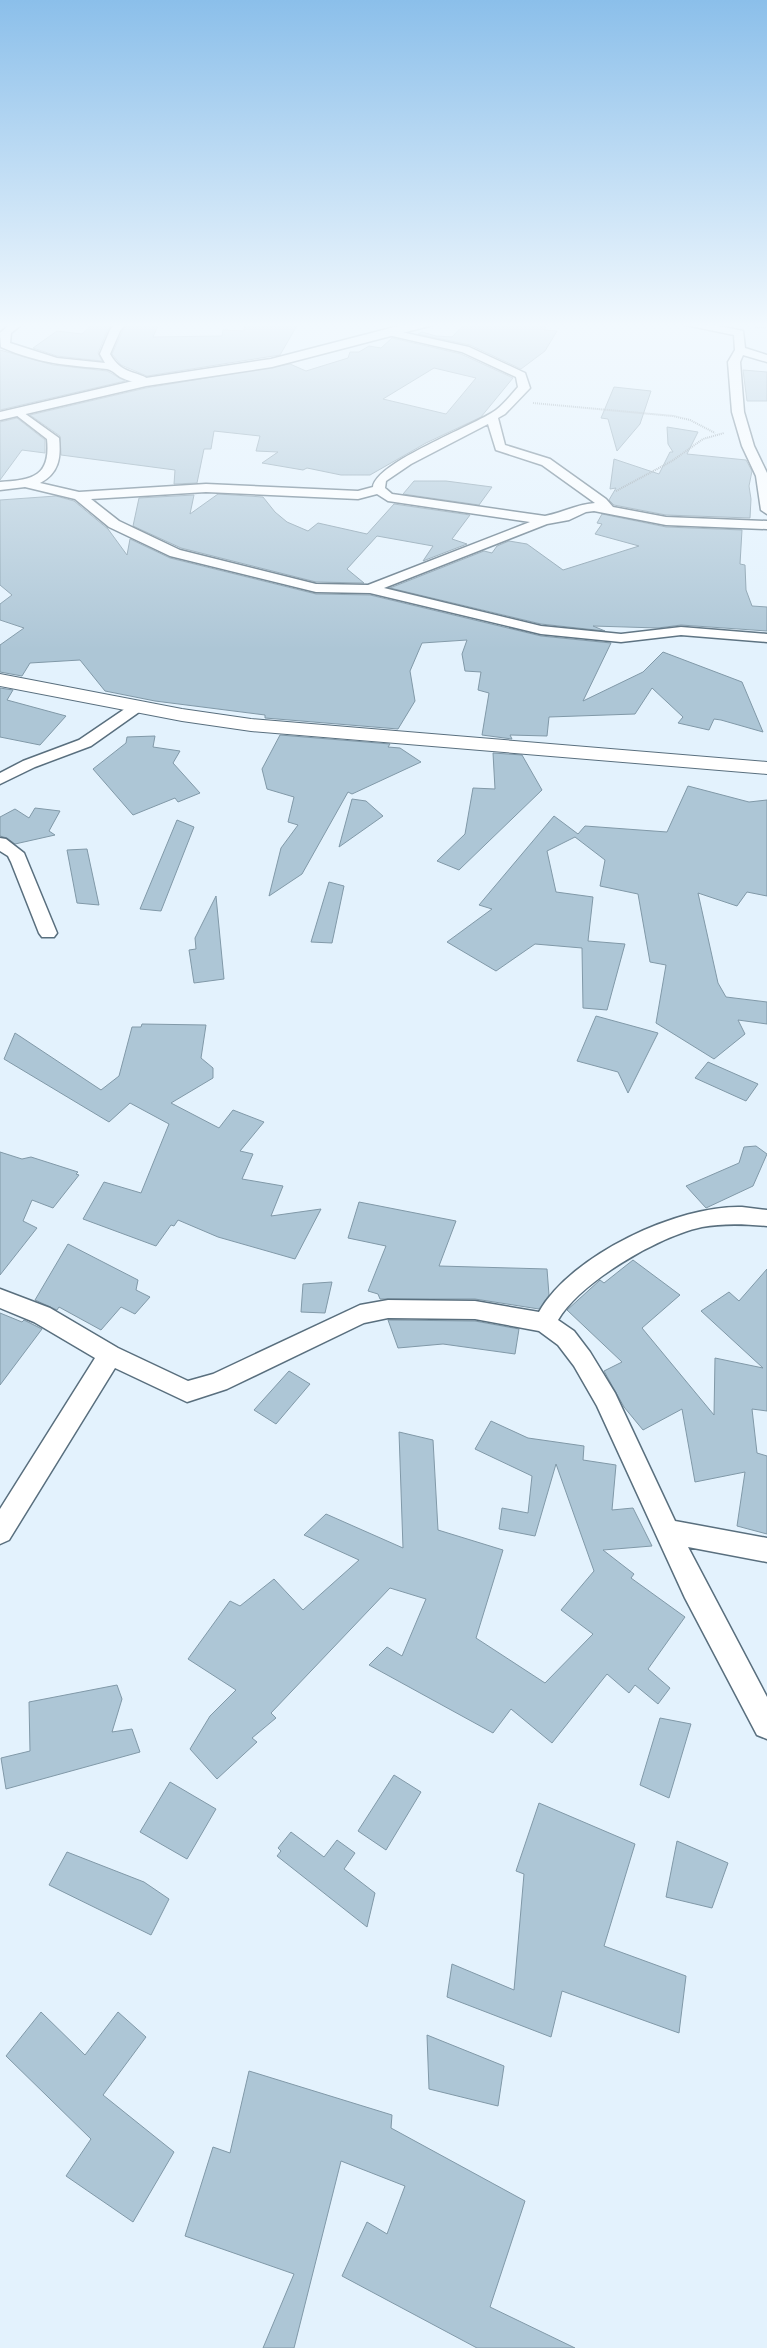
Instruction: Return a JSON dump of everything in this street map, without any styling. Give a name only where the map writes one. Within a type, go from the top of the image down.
[{"type":"main road","points":[[0,680],[137,707],[251,725],[767,768]]},
{"type":"street","points":[[29,484],[44,476],[56,453],[53,438],[43,432]]},
{"type":"street","points":[[379,489],[380,480],[407,461],[464,432]]},
{"type":"street","points":[[496,432],[500,447],[546,462],[605,506]]},
{"type":"street","points":[[744,433],[762,476],[767,510]]},
{"type":"street","points":[[0,486],[29,484],[79,496],[206,488],[358,495],[379,489]]},
{"type":"street","points":[[379,489],[388,497],[545,520],[564,518],[583,508],[605,506],[666,521],[767,525]]},
{"type":"street","points":[[79,496],[114,524],[175,553],[316,588],[370,589],[541,630],[621,638],[681,631],[767,638]]},
{"type":"street","points":[[370,589],[545,520]]},
{"type":"street","points":[[0,779],[91,740],[137,707]]},
{"type":"street","points":[[0,843],[15,853],[20,862],[48,933]]},
{"type":"street","points":[[545,1322],[562,1296],[579,1281],[643,1241],[684,1223],[716,1216],[767,1218]]},
{"type":"street","points":[[0,1298],[42,1315],[110,1355],[187,1392],[219,1382],[360,1314],[374,1310],[453,1308],[545,1322],[566,1338],[582,1359],[606,1400],[694,1589],[767,1725]]},
{"type":"street","points":[[0,1532],[110,1355]]},
{"type":"street","points":[[667,1531],[767,1550]]},
{"type":"path","points":[[712,432],[744,433]]},
{"type":"path","points":[[605,506],[635,479],[674,460],[715,433]]},
{"type":"building","points":[[0,432],[34,432],[45,440],[45,453],[22,450],[0,480]]},
{"type":"building","points":[[54,432],[214,432],[211,449],[204,449],[197,483],[174,484],[175,470],[61,455],[60,436]]},
{"type":"building","points":[[219,432],[450,432],[370,475],[341,475],[307,468],[303,470],[262,463],[278,452],[256,451],[260,436]]},
{"type":"building","points":[[612,432],[634,432],[617,451]]},
{"type":"building","points":[[667,432],[698,432],[687,454],[746,460],[752,471],[749,486],[751,499],[750,518],[666,515],[614,505],[609,500],[616,488],[610,489],[614,459],[659,474],[670,452],[673,452],[668,444]]},
{"type":"building","points":[[414,481],[446,481],[492,487],[479,505],[403,494]]},
{"type":"building","points":[[218,494],[263,497],[275,512],[287,522],[308,531],[318,523],[367,534],[394,504],[470,515],[452,539],[467,544],[423,561],[433,546],[377,536],[347,569],[364,583],[316,582],[181,548],[133,526],[139,498],[194,495],[190,514]]},
{"type":"building","points":[[56,496],[74,501],[108,529],[127,555],[130,539],[170,558],[316,594],[370,595],[541,636],[611,643],[583,701],[643,672],[663,652],[742,682],[763,732],[714,719],[709,730],[678,723],[683,717],[652,688],[635,714],[549,717],[547,736],[510,735],[512,739],[482,735],[489,693],[478,690],[481,672],[465,671],[462,654],[467,640],[422,643],[410,671],[415,701],[398,729],[265,718],[265,715],[155,701],[105,691],[80,660],[30,663],[22,676],[0,672],[0,645],[24,628],[0,620],[0,604],[12,595],[0,585],[0,500]]},
{"type":"building","points":[[602,514],[666,527],[742,530],[740,564],[745,565],[746,590],[752,606],[767,607],[767,631],[681,625],[658,628],[593,626],[605,631],[541,624],[390,588],[484,551],[492,553],[497,546],[509,541],[527,544],[563,570],[639,546],[595,534],[602,524],[597,523]]},
{"type":"building","points":[[0,688],[13,690],[7,700],[66,716],[40,745],[0,737]]},
{"type":"building","points":[[280,735],[390,744],[388,747],[400,748],[421,762],[352,794],[348,792],[302,874],[269,896],[281,848],[298,825],[288,822],[294,797],[267,789],[262,769]]},
{"type":"building","points":[[155,736],[153,747],[180,751],[173,763],[200,793],[178,802],[175,798],[133,815],[93,769],[126,743],[127,737]]},
{"type":"building","points":[[493,753],[522,755],[542,790],[459,870],[437,861],[465,834],[473,788],[495,789]]},
{"type":"building","points":[[688,786],[749,802],[767,800],[767,896],[747,892],[737,906],[698,893],[718,983],[726,997],[767,1002],[767,1024],[738,1020],[745,1034],[714,1059],[656,1023],[666,965],[650,962],[638,894],[600,886],[605,860],[575,837],[547,851],[556,892],[593,897],[588,941],[625,944],[607,1010],[583,1008],[582,948],[535,944],[496,971],[447,942],[492,909],[479,905],[554,816],[578,834],[585,826],[667,832]]},
{"type":"building","points":[[352,799],[366,801],[383,816],[339,847]]},
{"type":"building","points":[[35,808],[60,811],[49,831],[55,835],[15,844],[7,838],[0,836],[0,817],[15,809],[29,818]]},
{"type":"building","points":[[177,820],[194,827],[161,911],[140,909]]},
{"type":"building","points":[[87,849],[99,905],[77,903],[67,850]]},
{"type":"building","points":[[329,882],[344,886],[332,943],[311,942]]},
{"type":"building","points":[[216,896],[224,979],[194,983],[189,950],[196,949],[195,938]]},
{"type":"building","points":[[596,1016],[658,1033],[628,1093],[618,1072],[577,1061]]},
{"type":"building","points":[[142,1024],[206,1025],[201,1058],[213,1068],[213,1078],[171,1103],[219,1128],[233,1110],[264,1122],[240,1151],[253,1154],[242,1179],[283,1186],[271,1216],[321,1209],[295,1259],[218,1237],[178,1220],[174,1226],[171,1225],[156,1246],[83,1219],[104,1182],[141,1193],[169,1124],[130,1103],[109,1122],[4,1059],[15,1033],[101,1090],[119,1076],[132,1027],[141,1027]]},
{"type":"building","points":[[708,1062],[758,1084],[746,1101],[695,1078]]},
{"type":"building","points":[[756,1146],[767,1154],[753,1186],[706,1208],[686,1186],[739,1163],[744,1147]]},
{"type":"building","points":[[0,1152],[22,1159],[31,1157],[78,1172],[76,1174],[79,1175],[53,1208],[32,1200],[23,1221],[37,1228],[0,1275]]},
{"type":"building","points":[[359,1202],[456,1221],[439,1266],[547,1269],[549,1295],[539,1309],[475,1299],[380,1299],[378,1294],[368,1291],[386,1246],[348,1238]]},
{"type":"building","points":[[68,1244],[138,1280],[136,1290],[150,1297],[135,1314],[121,1307],[101,1330],[59,1307],[57,1310],[35,1300]]},
{"type":"building","points":[[633,1260],[680,1295],[642,1328],[714,1415],[715,1358],[763,1368],[701,1311],[729,1292],[739,1301],[767,1269],[767,1411],[752,1409],[757,1453],[767,1456],[767,1534],[737,1526],[745,1472],[695,1482],[682,1409],[643,1430],[624,1407],[604,1371],[622,1362],[567,1310],[600,1280],[604,1283]]},
{"type":"building","points":[[332,1282],[325,1313],[301,1312],[303,1284]]},
{"type":"building","points":[[0,1313],[22,1322],[24,1320],[42,1329],[0,1385]]},
{"type":"building","points":[[388,1320],[475,1321],[519,1329],[515,1354],[443,1344],[398,1348]]},
{"type":"building","points":[[289,1371],[310,1384],[276,1424],[254,1410]]},
{"type":"building","points":[[491,1421],[528,1438],[584,1446],[583,1460],[616,1465],[612,1510],[633,1508],[652,1546],[603,1550],[634,1574],[631,1578],[685,1617],[648,1669],[670,1688],[658,1704],[635,1685],[629,1693],[607,1674],[552,1743],[511,1709],[493,1733],[369,1665],[387,1647],[402,1656],[426,1599],[390,1588],[271,1713],[276,1718],[252,1738],[257,1742],[217,1779],[190,1749],[210,1716],[236,1690],[188,1659],[230,1601],[240,1606],[274,1579],[303,1610],[359,1560],[304,1535],[326,1514],[403,1548],[399,1432],[433,1440],[438,1530],[503,1550],[476,1638],[545,1683],[593,1634],[561,1610],[594,1571],[556,1464],[535,1536],[499,1529],[502,1508],[528,1513],[532,1476],[475,1449]]},
{"type":"building","points":[[117,1685],[122,1699],[112,1732],[132,1729],[140,1752],[6,1789],[1,1758],[30,1751],[29,1702]]},
{"type":"building","points":[[660,1718],[691,1724],[669,1798],[640,1785]]},
{"type":"building","points":[[394,1775],[421,1792],[386,1850],[358,1831]]},
{"type":"building","points":[[170,1782],[216,1809],[187,1859],[140,1832]]},
{"type":"building","points":[[539,1803],[635,1844],[604,1946],[686,1976],[679,2033],[562,1991],[551,2037],[447,1997],[452,1964],[514,1990],[524,1874],[516,1871]]},
{"type":"building","points":[[291,1832],[324,1857],[337,1840],[355,1853],[344,1869],[375,1893],[367,1927],[277,1856],[281,1851],[278,1848]]},
{"type":"building","points":[[677,1841],[728,1863],[712,1908],[666,1897]]},
{"type":"building","points":[[67,1852],[144,1882],[169,1899],[151,1935],[49,1885]]},
{"type":"building","points":[[41,2012],[85,2055],[118,2012],[146,2037],[103,2095],[174,2152],[133,2222],[66,2176],[91,2139],[6,2056]]},
{"type":"building","points":[[427,2035],[504,2066],[498,2106],[429,2089]]},
{"type":"building","points":[[249,2071],[392,2115],[391,2128],[525,2201],[490,2307],[575,2348],[477,2348],[342,2276],[367,2222],[387,2234],[405,2186],[341,2161],[294,2348],[263,2348],[294,2274],[185,2236],[213,2147],[230,2153]]}]
